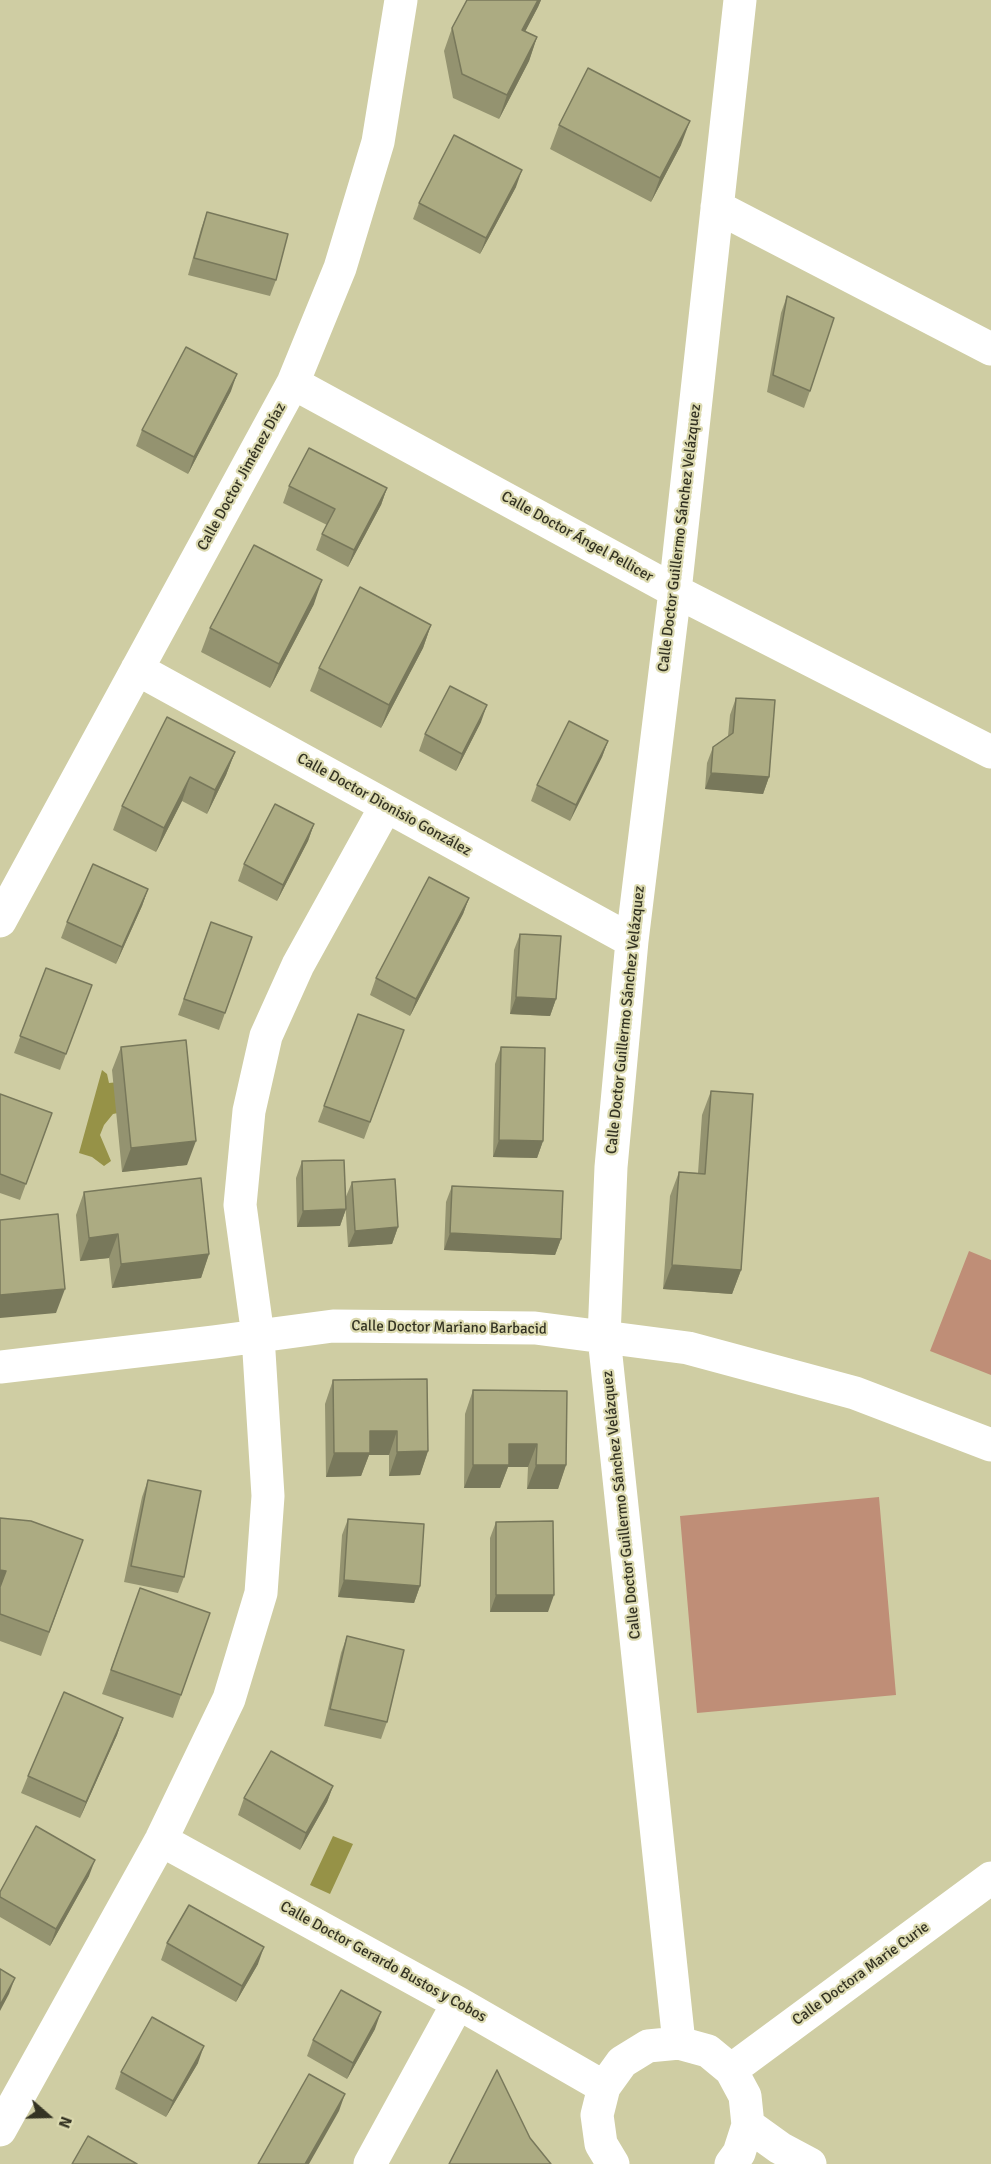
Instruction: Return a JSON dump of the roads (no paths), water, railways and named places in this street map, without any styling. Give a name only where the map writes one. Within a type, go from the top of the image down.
[{"type":"street","name":"Calle Doctor Jiménez Díaz","points":[[0,921],[8,888],[137,669],[293,383],[340,268],[378,142],[401,0]]},
{"type":"street","name":"Calle Doctor Guillermo Sánchez Velázquez","points":[[679,2043],[604,1337],[611,1167],[632,941],[675,591],[740,0]]},
{"type":"street","points":[[717,207],[991,349]]},
{"type":"street","name":"Calle Doctor Ángel Pellicer","points":[[293,383],[675,591],[991,752]]},
{"type":"street","name":"Calle Doctor Dionisio González","points":[[137,669],[632,941]]},
{"type":"street","points":[[0,2130],[161,1840],[230,1699],[261,1593],[268,1496],[258,1336],[240,1205],[249,1111],[266,1036],[298,965],[386,806]]},
{"type":"street","name":"Calle Doctor Mariano Barbacid","points":[[0,1367],[345,1326],[535,1328],[688,1348],[855,1393],[991,1445]]},
{"type":"street","name":"Calle Doctor Gerardo Bustos y Cobos","points":[[161,1840],[459,2003],[604,2087]]},
{"type":"street","name":"Calle Doctora Marie Curie","points":[[731,2070],[991,1878]]},
{"type":"street","points":[[370,2164],[459,2003]]},
{"type":"street","points":[[613,2164],[601,2144],[597,2115],[604,2087],[622,2062],[648,2046],[679,2043],[708,2051],[731,2070],[745,2096],[748,2125],[739,2153],[731,2164]]},
{"type":"street","points":[[748,2125],[780,2148],[810,2164]]}]
